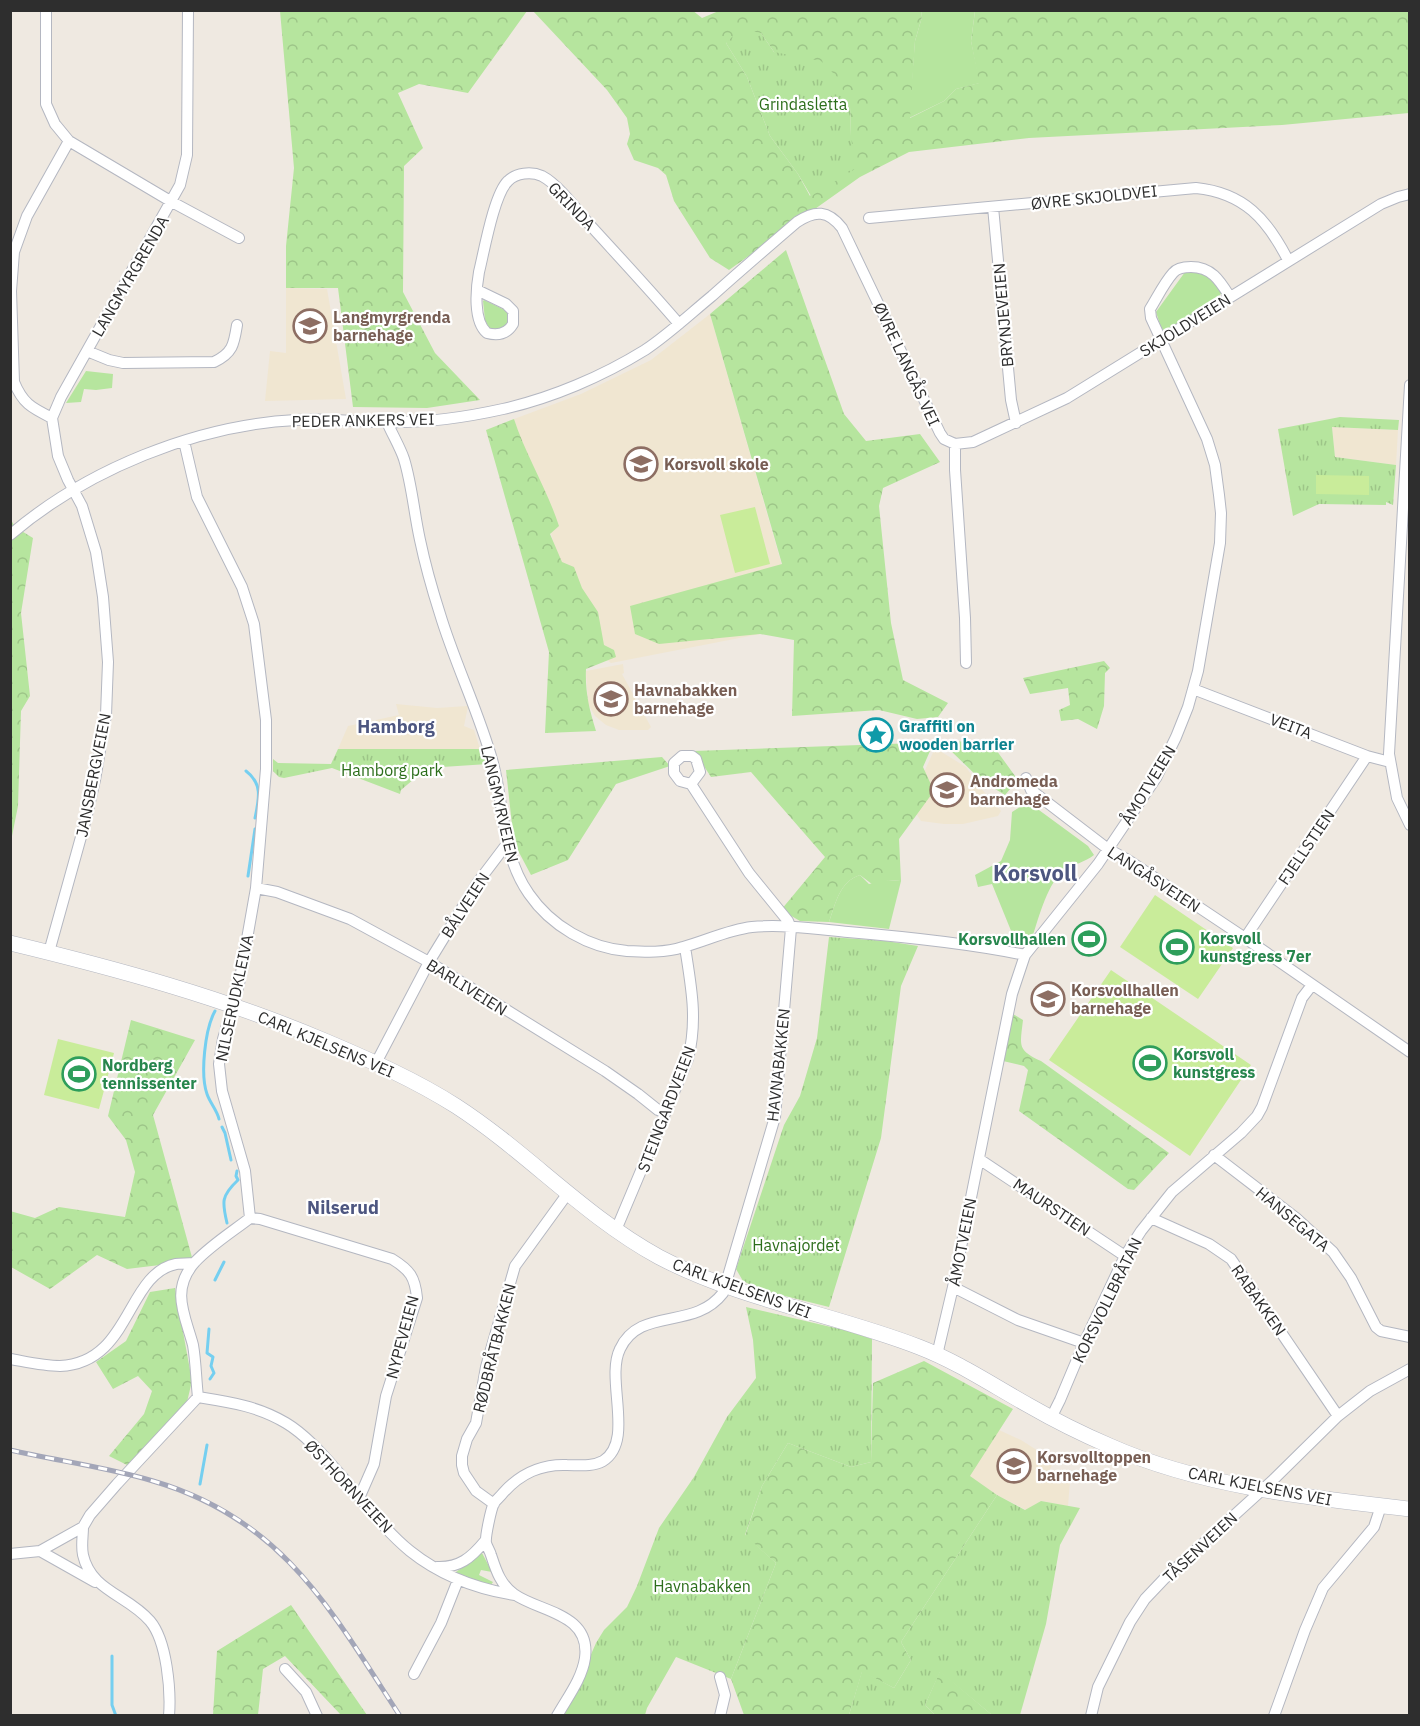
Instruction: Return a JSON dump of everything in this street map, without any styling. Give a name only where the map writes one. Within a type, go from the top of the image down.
[{"type":"main road","name":"CARL KJELSENS VEI","points":[[10,943],[150,980],[232,1006],[295,1028],[376,1063],[430,1090],[479,1122],[616,1230],[674,1264],[726,1286],[903,1341],[937,1355],[970,1371],[1051,1418],[1108,1446],[1190,1473],[1262,1489],[1410,1509]]},
{"type":"street","name":"LANGMYRGRENDA","points":[[46,10],[46,104],[55,124],[69,141],[238,238]]},
{"type":"street","name":"LANGMYRGRENDA","points":[[52,418],[61,397],[180,185],[187,155],[188,10]]},
{"type":"street","points":[[69,141],[20,232],[11,268],[14,382],[18,393],[28,406],[52,418],[58,456],[74,491]]},
{"type":"street","name":"GRINDA","points":[[477,290],[479,272],[499,194],[510,178],[535,173],[545,178],[568,200],[679,324]]},
{"type":"street","name":"ØVRE SKJOLDVEI","points":[[869,218],[1184,188],[1206,189],[1230,196],[1247,205],[1260,216],[1272,231],[1288,260]]},
{"type":"street","name":"SKJOLDVEIEN","points":[[956,444],[973,442],[1067,398],[1381,204],[1410,194]]},
{"type":"street","name":"BRYNJEVEIEN","points":[[993,207],[1011,400],[1016,423]]},
{"type":"street","name":"PEDER ANKERS VEI","points":[[10,536],[58,500],[125,463],[184,441],[225,430],[295,420],[387,422],[441,418],[503,409],[550,394],[585,380],[645,350],[679,324],[797,222],[807,215],[825,214]]},
{"type":"street","name":"ØVRE LANGÅS VEI","points":[[825,214],[842,228],[940,433],[944,439],[956,444]]},
{"type":"street","name":"ÅMOTVEIEN","points":[[937,1355],[953,1287],[1012,994],[1025,955],[1108,849],[1156,778],[1167,757],[1193,689],[1218,550],[1220,506],[1212,451],[1200,420],[1151,318],[1150,309],[1177,269],[1195,267],[1209,270],[1220,281],[1230,297]]},
{"type":"street","name":"LANGMYRGRENDA","points":[[87,351],[123,363],[214,362],[223,358],[234,345],[237,325]]},
{"type":"street","points":[[1410,386],[1390,762],[1397,798],[1410,825]]},
{"type":"street","name":"LANGMYRVEIEN","points":[[387,422],[404,459],[420,541],[440,615],[490,751],[500,794],[506,845],[515,870],[528,894],[547,915],[570,933],[596,944],[627,951],[659,952],[685,947],[720,934],[749,927],[871,934],[1002,950],[1025,955]]},
{"type":"street","name":"NILSERUDKLEIVA","points":[[184,441],[197,497],[242,587],[254,624],[266,720],[266,769],[256,888],[239,984],[221,1051],[220,1076],[222,1091],[245,1171],[250,1218]]},
{"type":"street","points":[[956,444],[955,470],[966,663]]},
{"type":"street","name":"JANSBERGVEIEN","points":[[49,952],[86,819],[106,715],[108,662],[101,580],[90,528],[74,491]]},
{"type":"street","name":"VEITA","points":[[1193,689],[1368,756],[1390,762]]},
{"type":"street","name":"FJELLSTIEN","points":[[1245,938],[1368,756]]},
{"type":"street","name":"LANGÅSVEIEN","points":[[1026,778],[1031,790],[1108,849],[1245,938],[1410,1052]]},
{"type":"street","points":[[691,784],[749,873],[788,921],[791,928]]},
{"type":"street","name":"BÅLVEIEN","points":[[376,1063],[429,963],[478,882],[506,845]]},
{"type":"street","name":"BARLIVEIEN","points":[[256,888],[277,892],[350,920],[429,963],[605,1071],[665,1113]]},
{"type":"street","name":"HAVNABAKKEN","points":[[485,1541],[494,1504],[512,1483],[537,1468],[552,1465],[593,1465],[609,1456],[618,1435],[616,1362],[622,1344],[629,1335],[650,1323],[695,1314],[707,1308],[720,1297],[726,1286],[776,1117],[791,928]]},
{"type":"street","name":"STEINGARDVEIEN","points":[[616,1230],[688,1059],[693,1035],[694,1011],[685,947]]},
{"type":"street","name":"KORSVOLLBRÅTAN","points":[[1051,1418],[1125,1256],[1150,1218],[1182,1182],[1251,1124],[1262,1107],[1302,998],[1312,985]]},
{"type":"street","name":"HANSEGATA","points":[[1214,1155],[1296,1218],[1333,1252],[1351,1278],[1376,1328],[1410,1337]]},
{"type":"street","name":"MAURSTIEN","points":[[979,1159],[1125,1256]]},
{"type":"street","name":"RØDBRÅTBAKKEN","points":[[494,1504],[476,1491],[464,1473],[462,1456],[467,1439],[476,1423],[486,1367],[515,1266],[568,1193]]},
{"type":"street","points":[[98,1583],[88,1569],[82,1553],[83,1527],[90,1515],[117,1484],[198,1396],[193,1347],[181,1304],[181,1292],[186,1276],[194,1263],[250,1218]]},
{"type":"street","name":"NYPEVEIEN","points":[[250,1218],[392,1259],[406,1267],[416,1283],[417,1298],[386,1396],[374,1464],[360,1496]]},
{"type":"street","name":"RABAKKEN","points":[[1150,1218],[1209,1244],[1231,1259],[1338,1416]]},
{"type":"street","points":[[10,1359],[61,1366],[79,1362],[98,1353],[111,1342],[121,1328],[149,1281],[174,1264],[194,1263]]},
{"type":"street","points":[[953,1287],[1018,1320],[1084,1343]]},
{"type":"street","name":"TÅSENVEIEN","points":[[1091,1716],[1098,1688],[1130,1622],[1145,1599],[1338,1416],[1370,1391],[1410,1369]]},
{"type":"street","name":"ØSTHORNVEIEN","points":[[198,1396],[241,1404],[287,1424],[320,1452],[388,1529],[411,1551],[458,1580],[492,1591],[515,1595]]},
{"type":"street","points":[[1274,1716],[1323,1588],[1374,1527],[1381,1506]]},
{"type":"street","points":[[10,1554],[40,1551],[83,1527]]},
{"type":"street","points":[[436,1568],[449,1568],[462,1563],[473,1555],[485,1541],[499,1577],[515,1595],[565,1617],[582,1636],[585,1658],[580,1674],[557,1716]]},
{"type":"street","points":[[40,1551],[126,1600],[153,1624],[162,1646],[168,1673],[169,1716]]},
{"type":"street","points":[[414,1674],[441,1623],[458,1580]]},
{"type":"street","points":[[285,1669],[306,1692],[317,1716]]},
{"type":"street","points":[[720,1677],[724,1695],[720,1716]]},
{"type":"shaded area","name":"Langmyrgrenda barnehage","points":[[286,288],[327,289],[346,399],[265,401],[270,351],[286,353]]},
{"type":"shaded area","name":"Korsvoll skole","points":[[710,314],[788,587],[760,634],[611,663],[586,644],[514,419],[581,394],[651,360]]},
{"type":"shaded area","points":[[1332,427],[1398,430],[1396,465],[1335,457]]},
{"type":"shaded area","name":"Havnabakken barnehage","points":[[623,664],[624,673],[622,674],[651,727],[648,730],[619,730],[606,725],[595,716],[588,704],[586,671]]},
{"type":"shaded area","points":[[396,704],[437,708],[468,706],[464,726],[474,730],[480,749],[338,749],[348,726],[399,715]]},
{"type":"shaded area","name":"Andromeda barnehage","points":[[935,748],[966,767],[1001,811],[998,816],[963,824],[921,821],[906,798],[921,779]]},
{"type":"shaded area","name":"Korsvolltoppen barnehage","points":[[999,1430],[1021,1440],[1054,1461],[1048,1473],[1052,1475],[1051,1482],[1060,1484],[1068,1479],[1070,1481],[1068,1506],[1041,1501],[1026,1510],[997,1495],[969,1476]]},
{"type":"green space","points":[[692,10],[702,18],[721,10],[921,11],[922,17],[915,41],[910,118],[944,101],[956,89],[979,83],[971,41],[975,11],[1409,11],[1409,113],[1282,125],[1029,138],[909,152],[860,177],[729,270],[710,258],[674,201],[666,175],[658,168],[634,160],[627,144],[630,134],[627,118],[607,90],[533,11]],"holes":[[[761,33],[774,52],[850,107],[851,136],[810,196],[798,174],[770,136],[747,77],[726,43]]]},
{"type":"green space","points":[[280,11],[527,11],[468,93],[419,84],[398,93],[423,148],[404,166],[403,292],[435,353],[480,400],[427,408],[353,407],[338,288],[286,288],[286,246],[294,168]]},
{"type":"green space","points":[[921,11],[975,11],[971,41],[980,83],[956,89],[944,101],[909,118],[915,41],[922,17]]},
{"type":"green space","name":"Grindasletta","points":[[740,29],[761,33],[774,52],[821,61],[838,78],[850,107],[855,169],[811,196],[770,136],[747,77],[726,43]]},
{"type":"green space","points":[[786,250],[844,414],[866,441],[920,434],[940,462],[883,488],[879,506],[891,623],[903,680],[948,703],[938,717],[917,719],[879,710],[792,716],[794,640],[760,634],[659,644],[635,634],[630,606],[782,564],[710,314]]},
{"type":"green space","points":[[1185,272],[1208,273],[1222,292],[1218,298],[1165,331],[1161,328],[1156,312]]},
{"type":"green space","points":[[484,300],[507,311],[509,320],[503,327],[489,328],[485,320]]},
{"type":"green space","points":[[86,371],[113,374],[112,388],[84,389],[81,402],[66,403]]},
{"type":"green space","points":[[1340,417],[1399,420],[1398,430],[1332,427],[1335,457],[1396,465],[1393,505],[1386,502],[1386,505],[1319,504],[1293,516],[1278,429]]},
{"type":"green space","points":[[514,419],[559,526],[550,534],[562,562],[574,567],[582,588],[598,612],[604,645],[614,650],[616,657],[586,669],[588,700],[596,731],[545,733],[549,652],[486,430]]},
{"type":"green space","points":[[1316,475],[1369,476],[1369,495],[1316,494]]},
{"type":"green space","points":[[755,507],[770,564],[735,573],[720,515]]},
{"type":"green space","points":[[10,518],[15,527],[33,538],[21,613],[30,696],[21,711],[18,806],[11,841]]},
{"type":"green space","points":[[1104,661],[1110,668],[1105,673],[1104,706],[1097,729],[1078,719],[1061,721],[1059,710],[1070,705],[1068,688],[1030,694],[1023,678]]},
{"type":"green space","points":[[972,741],[994,747],[1018,780],[1005,795],[982,781],[949,749],[930,751],[923,767],[934,791],[899,839],[901,881],[888,880],[877,888],[860,875],[853,878],[839,894],[829,922],[800,921],[781,910],[825,857],[751,772],[711,777],[694,751]]},
{"type":"green space","name":"Hamborg park","points":[[338,749],[484,749],[488,764],[427,768],[401,790],[400,794],[332,768],[284,778],[279,777],[273,771],[273,759],[278,763],[331,764]]},
{"type":"green space","points":[[662,757],[670,766],[616,784],[568,860],[531,875],[514,843],[506,770]]},
{"type":"green space","points":[[1028,802],[1088,846],[1094,855],[1059,875],[1045,900],[1033,935],[1016,943],[992,884],[978,887],[975,875],[1001,861],[1010,840],[1012,812]]},
{"type":"green space","points":[[860,875],[869,884],[888,880],[901,881],[889,929],[829,922],[843,888],[853,878]]},
{"type":"green space","name":"Korsvoll kunstgress 7er","points":[[1155,895],[1233,948],[1198,999],[1120,947]]},
{"type":"green space","name":"Havnajordet","points":[[829,937],[918,946],[901,986],[881,1138],[829,1307],[761,1290],[743,1281],[736,1269],[784,1125],[800,1096],[817,1038]]},
{"type":"green space","name":"Korsvoll kunstgress","points":[[1111,970],[1251,1065],[1190,1156],[1049,1060]]},
{"type":"green space","points":[[1013,1014],[1023,1020],[1021,1041],[1028,1054],[1169,1153],[1134,1190],[1128,1189],[1019,1111],[1028,1070],[1024,1066],[1003,1061]]},
{"type":"green space","points":[[131,1020],[195,1040],[153,1115],[193,1261],[127,1269],[97,1255],[50,1289],[11,1267],[10,1211],[35,1218],[59,1207],[125,1217],[135,1172],[126,1140],[108,1116]]},
{"type":"green space","name":"Nordberg tennissenter","points":[[58,1039],[114,1053],[99,1109],[44,1095]]},
{"type":"green space","points":[[175,1288],[192,1381],[187,1402],[177,1416],[127,1465],[109,1456],[144,1414],[152,1391],[138,1376],[113,1389],[96,1362],[126,1341],[150,1292]]},
{"type":"green space","name":"Havnabakken","points":[[746,1307],[848,1331],[872,1339],[871,1462],[851,1467],[788,1443],[762,1486],[745,1535],[776,1563],[731,1679],[676,1657],[645,1715],[564,1716],[596,1643],[604,1630],[627,1607],[659,1528],[694,1477],[727,1417],[756,1378],[753,1340]]},
{"type":"green space","points":[[924,1361],[1013,1409],[970,1476],[997,1495],[901,1642],[911,1660],[894,1688],[862,1672],[849,1715],[744,1715],[731,1679],[776,1563],[745,1536],[762,1486],[788,1443],[851,1467],[871,1462],[873,1383]]},
{"type":"green space","points":[[997,1495],[1025,1510],[1041,1501],[1080,1508],[1060,1545],[1046,1624],[1020,1715],[992,1715],[940,1672],[925,1705],[935,1715],[849,1715],[862,1671],[894,1688],[911,1660],[901,1642]]},
{"type":"green space","points":[[482,1553],[492,1572],[481,1570],[479,1575],[493,1582],[491,1585],[458,1575],[456,1572]]},
{"type":"green space","points":[[291,1605],[367,1715],[341,1715],[285,1656],[263,1669],[258,1715],[213,1715],[217,1651]]},
{"type":"green space","points":[[940,1671],[992,1715],[935,1715],[925,1705]]},
{"type":"waterway","points":[[246,771],[255,781],[258,792],[255,818]]},
{"type":"waterway","points":[[248,876],[255,829]]},
{"type":"waterway","points":[[215,1011],[206,1040],[204,1075],[207,1094],[219,1119]]},
{"type":"waterway","points":[[222,1127],[231,1160]]},
{"type":"waterway","points":[[227,1223],[224,1200],[228,1191],[238,1180],[237,1171]]},
{"type":"waterway","points":[[215,1280],[224,1262]]},
{"type":"waterway","points":[[209,1329],[207,1353],[213,1357],[211,1366],[214,1373],[210,1379]]},
{"type":"waterway","points":[[200,1484],[207,1445]]},
{"type":"waterway","points":[[112,1656],[112,1705],[116,1716]]},
{"type":"railway","points":[[10,1450],[153,1481],[198,1498],[237,1519],[270,1544],[326,1605],[400,1716]]},
{"type":"place","name":"Langmyrgrenda barnehage","points":[[310,326]]},
{"type":"place","name":"Korsvoll skole","points":[[641,464]]},
{"type":"place","name":"Havnabakken barnehage","points":[[611,699]]},
{"type":"place","name":"Graffiti on wooden barrier","points":[[876,735]]},
{"type":"place","name":"Andromeda barnehage","points":[[947,790]]},
{"type":"place","name":"Korsvollhallen","points":[[1089,939]]},
{"type":"place","name":"Korsvoll kunstgress 7er","points":[[1177,947]]},
{"type":"place","name":"Korsvollhallen barnehage","points":[[1048,999]]},
{"type":"place","name":"Korsvoll kunstgress","points":[[1150,1063]]},
{"type":"place","name":"Nordberg tennissenter","points":[[79,1074]]},
{"type":"place","name":"Korsvolltoppen barnehage","points":[[1014,1466]]},
{"type":"district","name":"Hamborg","points":[[396,726]]},
{"type":"district","name":"Korsvoll","points":[[1035,872]]},
{"type":"district","name":"Nilserud","points":[[343,1207]]}]
